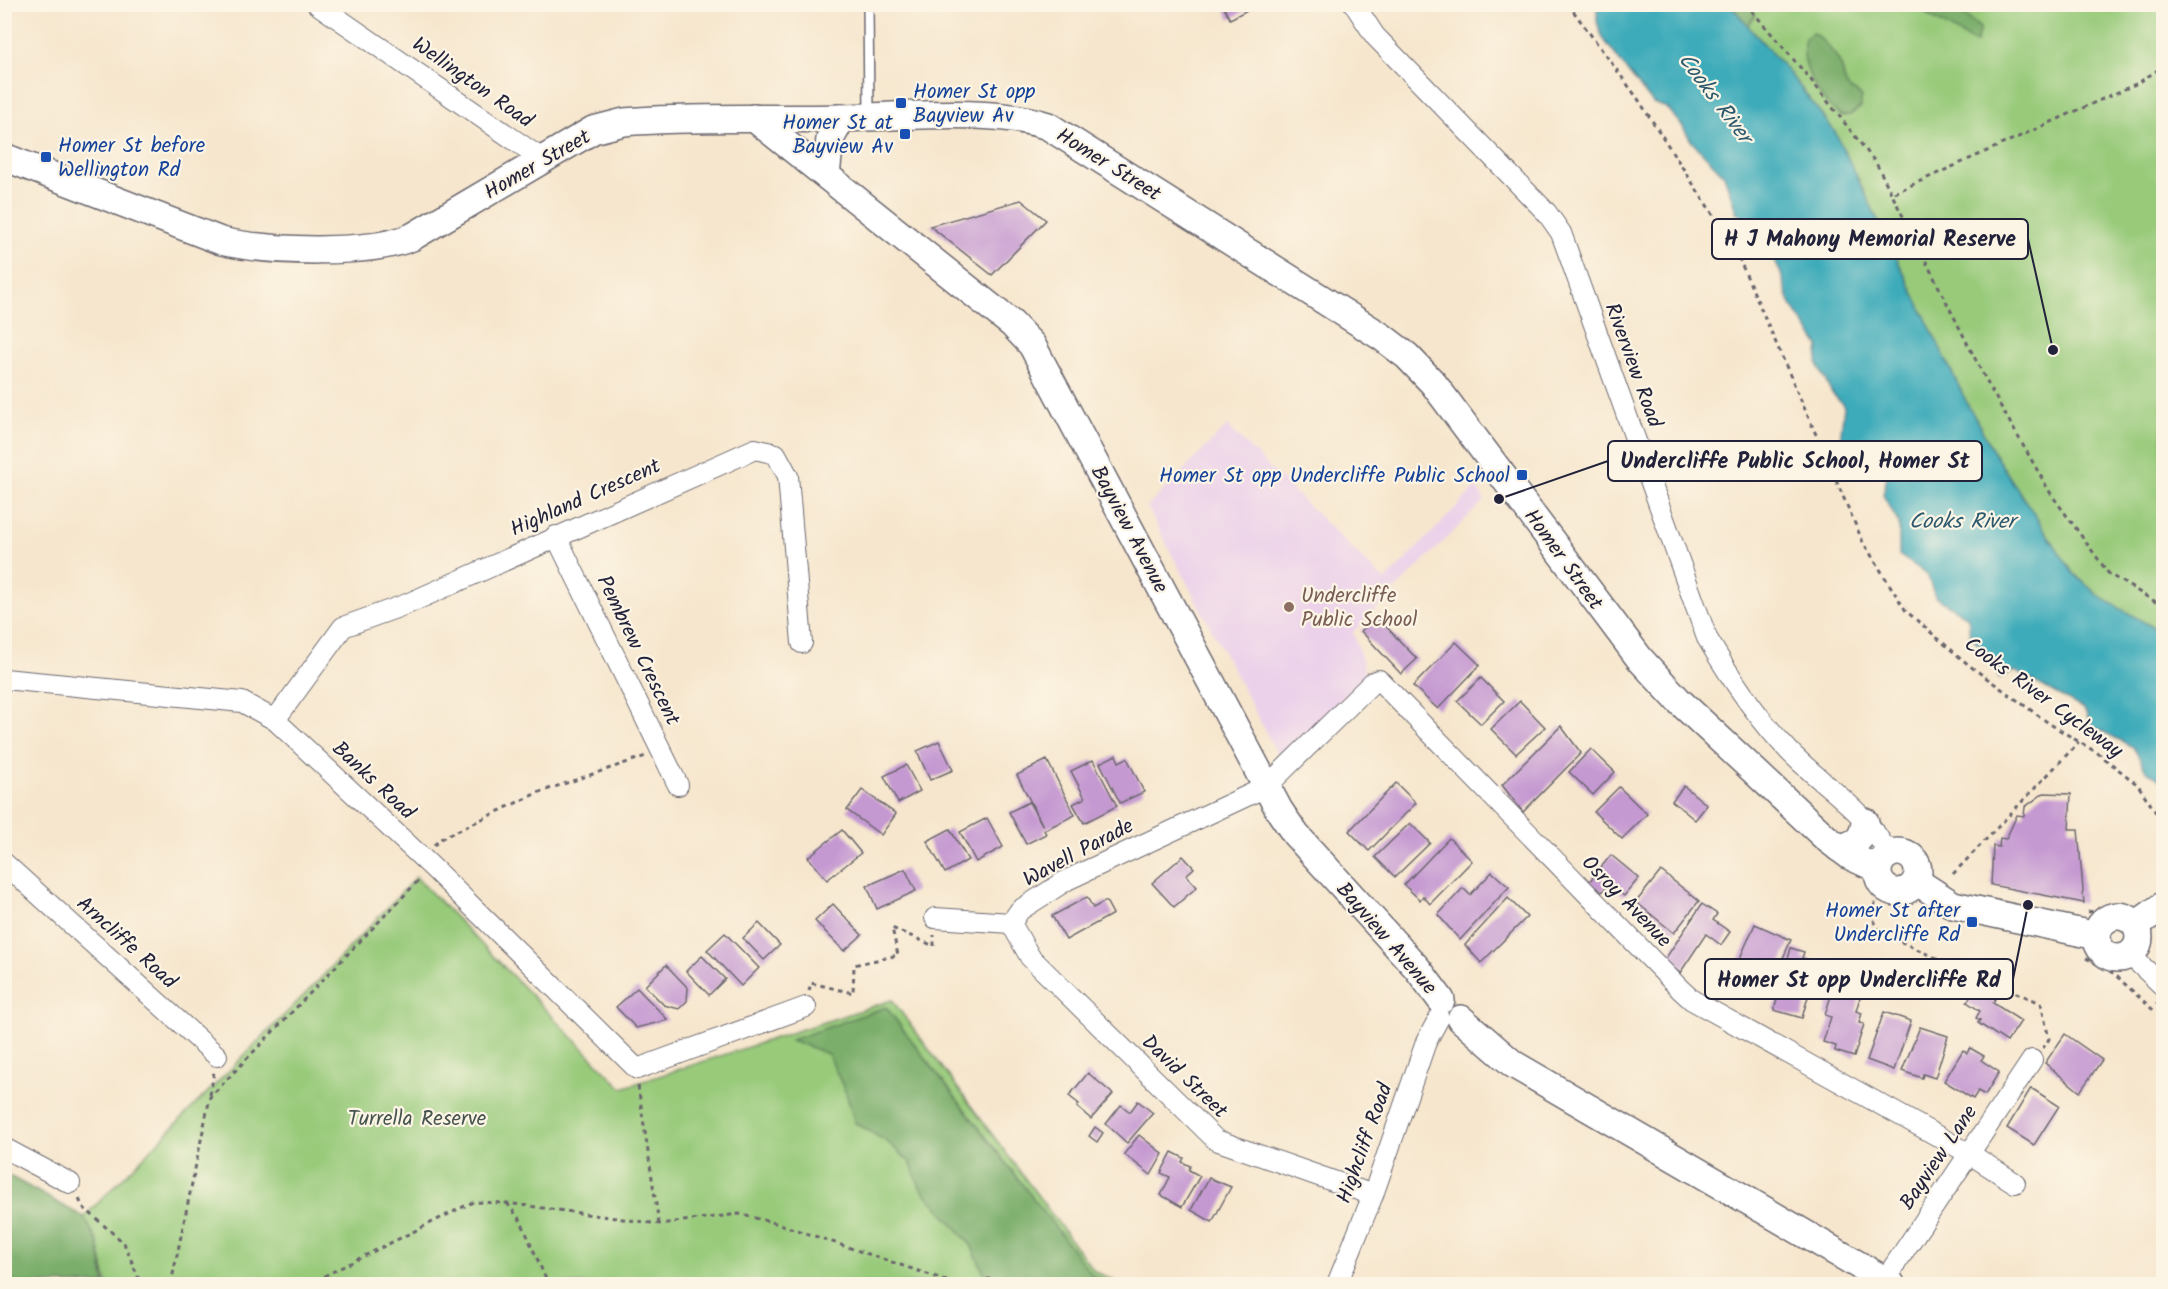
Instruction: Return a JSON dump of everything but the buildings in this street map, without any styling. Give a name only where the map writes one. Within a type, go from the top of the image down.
[{"type":"main road","name":"Homer Street","points":[[4,157],[221,241],[254,248],[364,249],[384,246],[412,237],[593,130],[624,122],[869,116],[1013,117],[1048,126],[1395,345],[1433,383],[1640,659],[1678,700],[1839,848],[1881,872],[1901,852],[1912,857],[1918,868],[1916,880],[1953,904],[2090,929]]},
{"type":"main road","name":"Bayview Avenue","points":[[754,118],[1012,324],[1032,345],[1266,787],[1296,835],[1418,968],[1447,1012],[1513,1064],[1886,1283]]},
{"type":"main road","points":[[826,175],[830,139],[842,118]]},
{"type":"main road","points":[[1839,848],[1856,843],[1861,838],[1865,822]]},
{"type":"main road","points":[[2090,929],[2105,954],[2117,958],[2134,931],[2163,905]]},
{"type":"main road","points":[[2134,931],[2163,922]]},
{"type":"street","name":"Wellington Road","points":[[317,4],[542,159]]},
{"type":"street","name":"Riverview Road","points":[[1354,4],[1376,36],[1547,213],[1561,233],[1707,638],[1738,690],[1790,752],[1877,833],[1881,872]]},
{"type":"street","name":"Highland Crescent","points":[[275,720],[343,627],[407,604],[755,448],[776,454],[788,476],[802,643]]},
{"type":"street","name":"Pembrew Crescent","points":[[556,536],[678,785]]},
{"type":"street","name":"Banks Road","points":[[4,679],[242,702],[275,720],[427,862],[637,1069]]},
{"type":"street","name":"Osroy Avenue","points":[[1266,787],[1373,682],[1379,680],[1692,1000],[1970,1154],[2015,1183]]},
{"type":"street","name":"Wavell Parade","points":[[1011,923],[1020,910],[1067,880],[1266,787]]},
{"type":"street","name":"Arncliffe Road","points":[[4,863],[217,1056]]},
{"type":"street","points":[[935,918],[1011,923]]},
{"type":"street","name":"David Street","points":[[1011,923],[1030,957],[1216,1140],[1373,1194]]},
{"type":"street","points":[[2134,931],[2163,987]]},
{"type":"street","points":[[637,1069],[806,1007]]},
{"type":"street","name":"Highcliff Road","points":[[1336,1284],[1373,1194],[1425,1042],[1447,1012]]},
{"type":"street","name":"Bayview Lane","points":[[1886,1283],[2032,1060]]},
{"type":"street","points":[[4,1148],[70,1183]]},
{"type":"lane","points":[[867,4],[869,116]]},
{"type":"path","name":"Cooks River Cycleway","points":[[1568,4],[1638,99],[1734,247],[1863,542],[1906,611],[1970,666],[2050,724],[2099,754],[2138,784],[2163,825]]},
{"type":"path","points":[[1746,4],[1876,163],[1894,193],[1989,386],[2051,494],[2109,574],[2163,607]]},
{"type":"path","points":[[1894,193],[2138,83],[2163,66]]},
{"type":"path","points":[[1953,874],[2079,742]]},
{"type":"path","points":[[210,1097],[427,862],[442,838],[537,793],[662,751]]},
{"type":"path","points":[[1881,872],[1872,917],[1880,932],[1970,974],[2041,1003],[2049,1039],[2037,1057],[2032,1060]]},
{"type":"path","points":[[2090,929],[2087,913],[2094,909],[2134,931]]},
{"type":"path","points":[[806,1007],[811,983],[853,993],[854,965],[898,955],[892,928],[934,946],[935,918]]},
{"type":"path","points":[[2078,955],[2113,973],[2152,1009]]},
{"type":"path","points":[[171,1284],[217,1056]]},
{"type":"path","points":[[637,1069],[638,1101],[659,1224]]},
{"type":"path","points":[[70,1183],[83,1207],[124,1243],[141,1284]]},
{"type":"path","points":[[308,1284],[473,1202],[507,1203],[659,1224],[740,1214],[779,1224],[958,1284],[989,1279],[1020,1284]]},
{"type":"path","points":[[507,1203],[521,1221],[548,1284]]},
{"type":"shaded area","name":"Undercliffe Public School","points":[[1227,426],[1385,581],[1476,487],[1485,500],[1353,632],[1366,674],[1282,763],[1147,507]]},
{"type":"green space","points":[[1730,5],[2163,5],[2163,633],[2100,597],[2073,573],[1997,458],[1966,401],[1835,132],[1790,74]]},
{"type":"green space","points":[[1730,5],[1751,5],[1755,16],[1748,25]]},
{"type":"green space","points":[[1921,5],[1953,5],[1980,28],[1976,43],[1927,15]]},
{"type":"green space","points":[[1812,33],[1833,52],[1841,66],[1845,82],[1861,98],[1861,107],[1850,115],[1841,116],[1825,101],[1812,82],[1804,49],[1805,39]]},
{"type":"green space","name":"Turrella Reserve","points":[[416,877],[622,1088],[892,1000],[1094,1271],[1120,1284],[107,1284],[98,1243],[84,1217],[316,983]]},
{"type":"green space","points":[[886,1007],[1092,1275],[1109,1284],[989,1284],[971,1245],[920,1187],[910,1162],[886,1141],[855,1123],[846,1093],[828,1054],[791,1040]]},
{"type":"green space","points":[[4,1173],[84,1217],[98,1243],[105,1284],[5,1284]]},
{"type":"water","name":"Cooks River","points":[[1593,5],[1730,5],[1790,74],[1835,132],[1966,401],[1997,458],[2073,573],[2100,597],[2163,633],[2163,782],[2146,770],[2133,747],[2092,726],[2084,709],[2015,671],[1999,678],[1991,658],[1970,635],[1968,617],[1935,597],[1927,574],[1899,555],[1899,524],[1883,495],[1887,476],[1840,442],[1844,406],[1832,393],[1817,364],[1819,346],[1790,303],[1780,271],[1756,230],[1736,211],[1724,175],[1692,142],[1667,108],[1653,103],[1602,37],[1597,22],[1597,9]]},
{"type":"place","name":"Homer St opp Bayview Av","points":[[901,103]]},
{"type":"place","name":"Homer St at Bayview Av","points":[[905,134]]},
{"type":"place","name":"Homer St before Wellington Rd","points":[[46,157]]},
{"type":"place","name":"H J Mahony Memorial Reserve","points":[[2053,350]]},
{"type":"place","name":"Homer St opp Undercliffe Public School","points":[[1522,475]]},
{"type":"place","name":"Undercliffe Public School, Homer St","points":[[1499,499]]},
{"type":"place","name":"Undercliffe Public School","points":[[1289,607]]},
{"type":"place","name":"Homer St opp Undercliffe Rd","points":[[2028,905]]},
{"type":"place","name":"Homer St after Undercliffe Rd","points":[[1972,922]]}]
